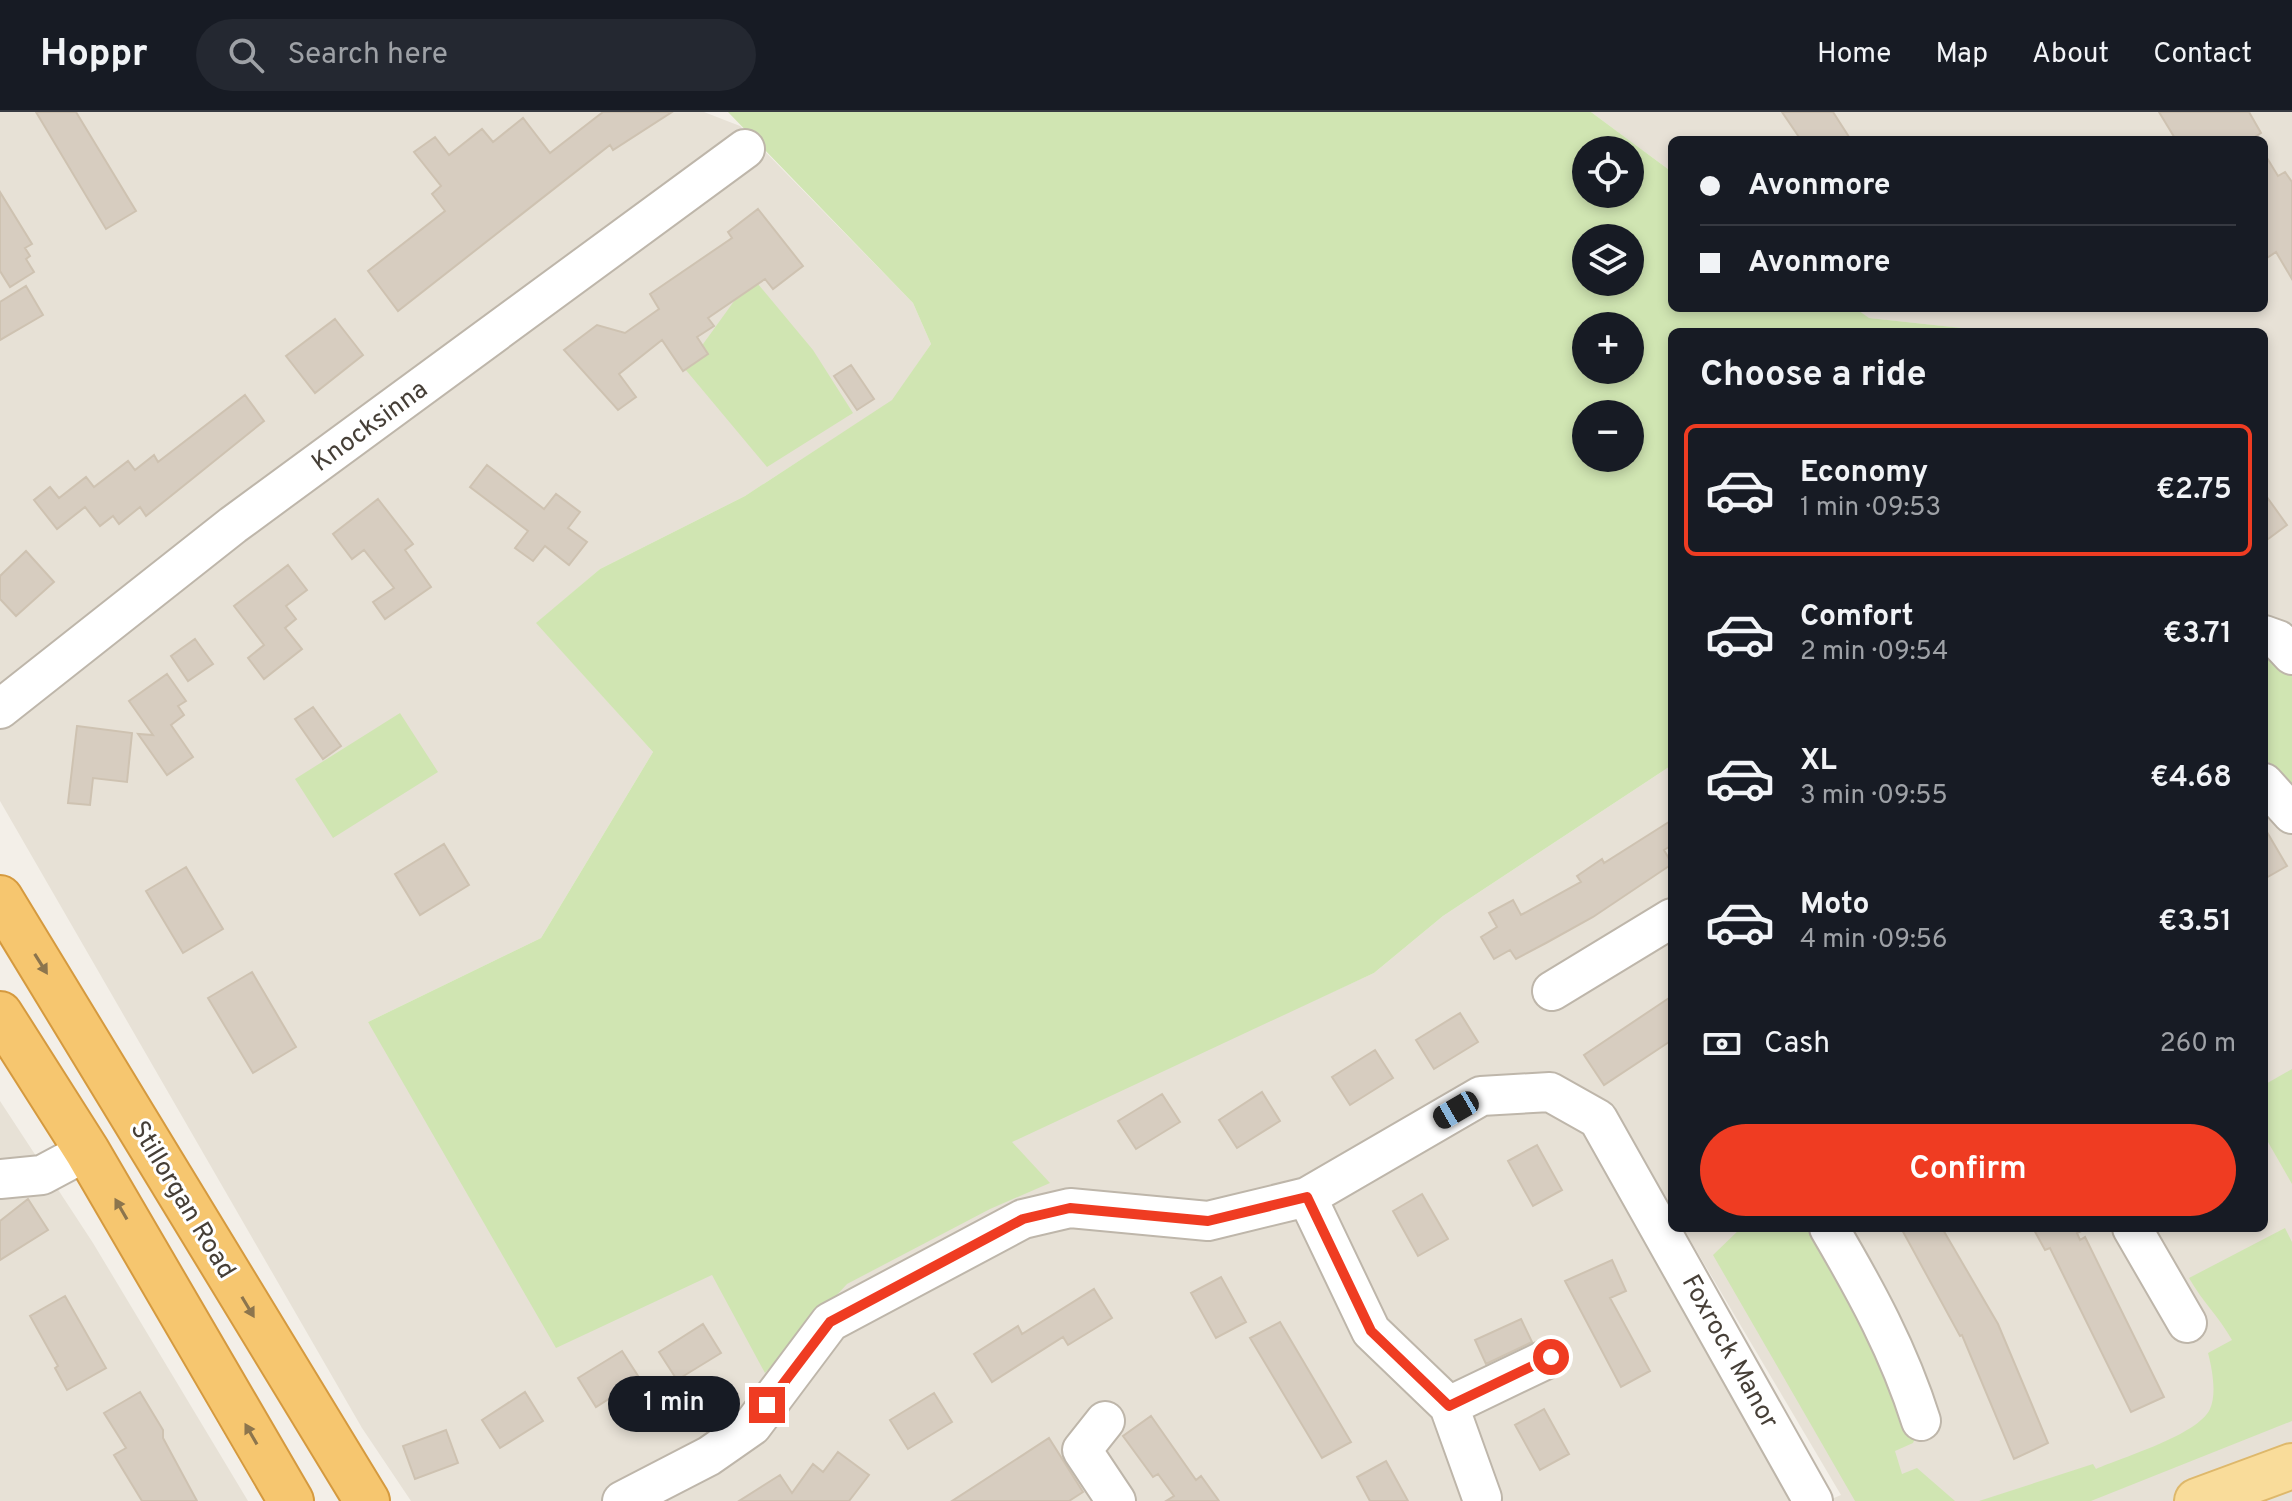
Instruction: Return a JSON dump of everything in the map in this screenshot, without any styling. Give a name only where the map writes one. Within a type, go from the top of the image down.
[{"type":"highway","name":"Stillorgan Road","points":[[0,898],[367,1501]]},
{"type":"highway","points":[[0,1014],[87,1151],[291,1501]]},
{"type":"main road","points":[[2197,1501],[2292,1466]]},
{"type":"street","name":"Knocksinna","points":[[0,709],[233,525],[745,149]]},
{"type":"street","points":[[2268,636],[2278,640],[2292,655]]},
{"type":"street","points":[[2268,787],[2292,814]]},
{"type":"street","points":[[1552,991],[1668,920]]},
{"type":"street","name":"Foxrock Manor","points":[[622,1501],[709,1456],[752,1426],[830,1322],[1023,1219],[1070,1208],[1208,1221],[1307,1197],[1481,1096],[1550,1092],[1598,1119],[1664,1213]]},
{"type":"street","points":[[0,1179],[42,1175],[87,1151]]},
{"type":"street","points":[[1307,1197],[1371,1331],[1449,1406],[1482,1498]]},
{"type":"street","name":"Foxrock Manor","points":[[1674,1232],[1813,1501]]},
{"type":"street","points":[[1831,1232],[1881,1318],[1907,1378],[1921,1421]]},
{"type":"street","points":[[2134,1232],[2187,1323]]},
{"type":"street","points":[[1449,1406],[1551,1357]]},
{"type":"street","points":[[1105,1421],[1082,1450],[1116,1501]]},
{"type":"shaded area","points":[[0,112],[704,112],[740,126],[913,303],[931,344],[893,400],[745,496],[600,569],[537,623],[653,752],[541,938],[368,1022],[712,1275],[1374,973],[1443,916],[1668,768],[1668,1232],[1677,1232],[1656,1247],[1797,1501],[411,1501],[362,1428],[0,801]]},
{"type":"shaded area","points":[[1591,112],[2292,112],[2292,1501],[1827,1501],[1841,1495],[1685,1232],[2268,1232],[2268,328],[1962,328],[1868,318],[1860,312],[2268,312],[2268,136],[1668,136],[1668,169],[1644,151],[1644,136],[1623,136]]},
{"type":"shaded area","points":[[0,1101],[93,1243],[248,1501],[0,1501]]},
{"type":"green space","points":[[728,112],[1591,112],[1623,136],[1572,136],[1572,208],[1644,208],[1644,151],[1668,169],[1668,312],[1861,312],[1869,318],[1962,328],[1668,328],[1668,768],[1443,916],[1374,973],[1012,1142],[1050,1183],[990,1209],[847,1284],[765,1373],[712,1275],[556,1348],[368,1022],[541,938],[653,752],[536,623],[600,569],[745,496],[892,400],[931,344],[913,303]]},
{"type":"green space","points":[[758,284],[813,350],[853,413],[767,467],[685,369],[745,286]]},
{"type":"green space","points":[[2268,649],[2274,651],[2292,675],[2292,793],[2268,761]]},
{"type":"green space","points":[[400,713],[438,772],[333,838],[295,779]]},
{"type":"green space","points":[[2292,1069],[2292,1184],[2268,1142],[2268,1083]]},
{"type":"green space","points":[[2285,1228],[2292,1242],[2292,1421],[2091,1501],[1979,1501],[2093,1464],[2096,1469],[2176,1436],[2203,1419],[2210,1409],[2213,1396],[2208,1353],[2232,1340],[2189,1278]]},
{"type":"green space","points":[[1737,1232],[1817,1232],[1919,1429],[1913,1443],[1895,1451],[1902,1474],[1917,1468],[1955,1501],[1855,1501],[1713,1255]]},
{"type":"building","points":[[36,112],[76,112],[136,211],[106,229]]},
{"type":"building","points":[[603,112],[672,112],[613,150],[610,145],[398,311],[368,271],[445,211],[432,194],[441,186],[414,152],[435,137],[449,155],[482,129],[493,142],[523,118],[550,153]]},
{"type":"building","points":[[1782,112],[1833,112],[1848,136],[1798,136]]},
{"type":"building","points":[[2159,112],[2249,112],[2261,133],[2256,136],[2174,136]]},
{"type":"building","points":[[2268,160],[2278,176],[2285,172],[2292,182],[2292,279],[2276,252],[2268,257]]},
{"type":"building","points":[[0,192],[32,244],[25,248],[30,256],[26,259],[34,272],[10,287],[0,271]]},
{"type":"building","points":[[758,209],[803,266],[773,289],[765,279],[708,318],[714,326],[697,337],[708,354],[683,371],[662,340],[619,374],[636,397],[618,410],[564,350],[597,325],[625,333],[659,309],[650,294],[732,238],[728,232]]},
{"type":"building","points":[[26,286],[43,315],[0,340],[0,302]]},
{"type":"building","points":[[335,319],[363,355],[315,393],[286,356]]},
{"type":"building","points":[[851,365],[874,399],[857,410],[834,376]]},
{"type":"building","points":[[245,395],[264,421],[146,516],[140,507],[119,524],[113,516],[100,526],[85,507],[57,529],[34,500],[50,487],[59,498],[86,477],[94,487],[128,461],[135,470],[154,455],[158,462]]},
{"type":"building","points":[[487,465],[544,509],[556,494],[580,512],[568,528],[587,542],[569,565],[545,546],[533,561],[515,548],[528,531],[470,487]]},
{"type":"building","points":[[378,499],[413,544],[405,550],[431,587],[385,619],[373,602],[394,588],[364,550],[352,559],[333,534]]},
{"type":"building","points":[[2268,499],[2287,525],[2268,539]]},
{"type":"building","points":[[26,551],[54,582],[16,616],[0,599],[0,576]]},
{"type":"building","points":[[288,565],[307,590],[286,606],[296,619],[285,628],[302,649],[264,679],[248,658],[264,645],[234,606]]},
{"type":"building","points":[[195,639],[213,664],[188,681],[171,656]]},
{"type":"building","points":[[167,674],[186,701],[178,706],[184,715],[171,725],[193,757],[167,775],[138,734],[153,735],[129,701]]},
{"type":"building","points":[[313,707],[341,746],[323,759],[295,719]]},
{"type":"building","points":[[77,726],[132,733],[127,782],[93,778],[90,805],[68,803]]},
{"type":"building","points":[[1668,823],[1668,848],[1664,850],[1668,867],[1593,917],[1516,959],[1510,950],[1494,959],[1481,937],[1497,927],[1489,913],[1513,900],[1521,915],[1581,882],[1577,876],[1602,859],[1604,863]]},
{"type":"building","points":[[2268,834],[2287,866],[2268,877]]},
{"type":"building","points":[[444,844],[469,885],[420,915],[395,874]]},
{"type":"building","points":[[186,867],[223,929],[183,953],[146,891]]},
{"type":"building","points":[[252,972],[296,1047],[253,1073],[208,998]]},
{"type":"building","points":[[1668,999],[1668,1043],[1604,1085],[1584,1055]]},
{"type":"building","points":[[1460,1013],[1478,1042],[1434,1069],[1416,1040]]},
{"type":"building","points":[[1375,1050],[1393,1078],[1350,1105],[1332,1077]]},
{"type":"building","points":[[1262,1092],[1280,1121],[1237,1148],[1219,1120]]},
{"type":"building","points":[[1162,1094],[1180,1122],[1136,1149],[1118,1121]]},
{"type":"building","points":[[1537,1145],[1562,1190],[1533,1206],[1508,1161]]},
{"type":"building","points":[[1422,1194],[1448,1239],[1418,1256],[1393,1211]]},
{"type":"building","points":[[28,1199],[48,1230],[0,1260],[0,1221]]},
{"type":"building","points":[[1903,1232],[1944,1232],[1998,1324],[2048,1443],[2014,1459],[1960,1336]]},
{"type":"building","points":[[2035,1232],[2079,1232],[2080,1240],[2085,1237],[2164,1397],[2131,1412],[2050,1248],[2045,1250]]},
{"type":"building","points":[[1612,1260],[1626,1291],[1610,1298],[1650,1371],[1621,1387],[1565,1281]]},
{"type":"building","points":[[1221,1277],[1246,1322],[1216,1338],[1191,1293]]},
{"type":"building","points":[[1094,1289],[1112,1318],[1068,1345],[1063,1337],[992,1382],[974,1354],[1018,1326],[1022,1334]]},
{"type":"building","points":[[65,1296],[106,1368],[67,1390],[55,1368],[58,1366],[30,1316]]},
{"type":"building","points":[[1521,1319],[1532,1342],[1486,1364],[1475,1340]]},
{"type":"building","points":[[1280,1322],[1351,1442],[1322,1458],[1250,1338]]},
{"type":"building","points":[[703,1324],[721,1353],[677,1380],[659,1352]]},
{"type":"building","points":[[622,1351],[640,1379],[596,1407],[578,1378]]},
{"type":"building","points":[[140,1392],[163,1430],[163,1438],[197,1501],[142,1501],[114,1455],[126,1448],[104,1413]]},
{"type":"building","points":[[525,1392],[543,1421],[500,1448],[482,1420]]},
{"type":"building","points":[[934,1393],[952,1422],[908,1449],[890,1420]]},
{"type":"building","points":[[1544,1409],[1569,1454],[1540,1470],[1515,1425]]},
{"type":"building","points":[[1151,1416],[1196,1480],[1201,1476],[1219,1501],[1166,1501],[1174,1496],[1158,1474],[1153,1477],[1123,1436]]},
{"type":"building","points":[[446,1430],[458,1463],[415,1479],[403,1446]]},
{"type":"building","points":[[1049,1438],[1083,1492],[1069,1501],[952,1501]]},
{"type":"building","points":[[838,1452],[869,1475],[849,1501],[739,1501],[780,1475],[792,1493],[813,1464],[823,1472]]},
{"type":"building","points":[[1386,1461],[1408,1501],[1370,1501],[1357,1477]]},
{"type":"route","points":[[767,1405],[830,1322],[1023,1219],[1070,1208],[1208,1221],[1307,1197],[1371,1331],[1449,1406],[1551,1357]]}]
